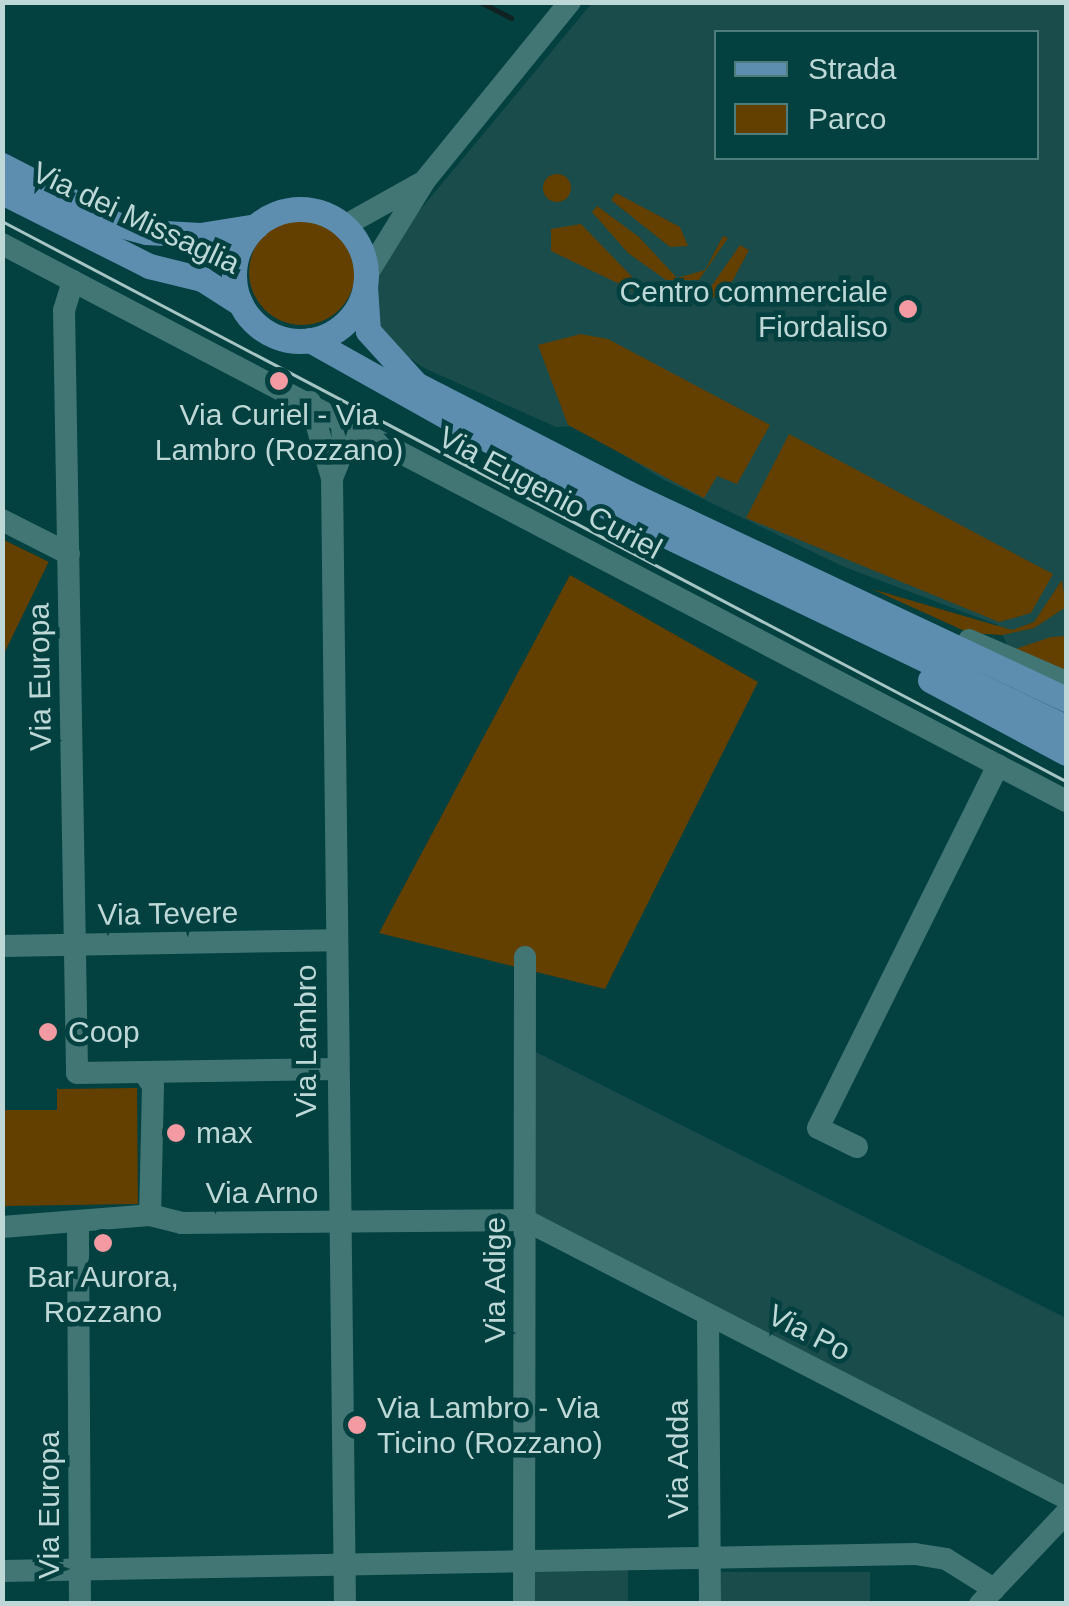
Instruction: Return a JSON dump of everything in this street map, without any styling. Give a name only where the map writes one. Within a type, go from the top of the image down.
[{"type":"main road","name":"Via dei Missaglia","points":[[2,165],[116,224],[146,232],[200,235],[256,226],[302,209],[344,226]]},
{"type":"main road","name":"Via dei Missaglia","points":[[2,192],[149,266],[202,278],[241,304],[272,335],[310,340]]},
{"type":"main road","name":"Via dei Missaglia","points":[[241,304],[236,260],[256,226]]},
{"type":"main road","points":[[310,340],[348,320],[366,281],[358,244],[344,226]]},
{"type":"main road","name":"Via Eugenio Curiel","points":[[366,281],[368,332],[416,384],[628,493],[1066,699]]},
{"type":"main road","name":"Via Eugenio Curiel","points":[[310,340],[430,412],[765,585],[1066,727]]},
{"type":"main road","points":[[765,585],[1066,753]]},
{"type":"street","points":[[366,281],[426,179],[570,2]]},
{"type":"street","points":[[344,226],[426,179]]},
{"type":"street","name":"Via Eugenio Curiel","points":[[2,244],[310,402],[1066,802]]},
{"type":"street","name":"Via Europa","points":[[73,281],[64,310],[77,1073],[145,1074]]},
{"type":"street","points":[[310,402],[332,478]]},
{"type":"street","points":[[332,478],[343,450],[342,420]]},
{"type":"street","points":[[332,478],[376,440]]},
{"type":"street","name":"Via Lambro","points":[[332,478],[344,1604]]},
{"type":"street","points":[[2,520],[69,554]]},
{"type":"street","points":[[960,636],[1066,682]]},
{"type":"street","points":[[857,1147],[818,1128],[998,765]]},
{"type":"street","name":"Via Tevere","points":[[2,946],[335,940]]},
{"type":"street","name":"Via Adige","points":[[524,958],[524,1604]]},
{"type":"street","points":[[145,1074],[336,1069]]},
{"type":"street","points":[[145,1074],[153,1086],[150,1216]]},
{"type":"street","name":"Via Arno","points":[[2,1227],[78,1226],[150,1216],[181,1223],[525,1220]]},
{"type":"street","name":"Via Po","points":[[525,1220],[1066,1498]]},
{"type":"street","name":"Via Europa","points":[[78,1226],[80,1604]]},
{"type":"street","name":"Via Adda","points":[[708,1314],[710,1604]]},
{"type":"street","points":[[2,1570],[915,1554],[946,1559],[988,1596],[1066,1513]]},
{"type":"shaded area","points":[[592,3],[1066,3],[1066,671],[1009,649],[998,625],[842,566],[664,480],[577,426],[556,427],[424,368],[395,348],[378,325],[378,275],[395,240]]},
{"type":"shaded area","points":[[524,1046],[1066,1318],[1066,1498],[525,1220]]},
{"type":"shaded area","points":[[524,1560],[628,1560],[628,1603],[524,1603]]},
{"type":"shaded area","points":[[721,1572],[870,1572],[870,1603],[721,1603]]},
{"type":"green space","points":[[557,174],[567,178],[571,188],[567,198],[557,202],[547,198],[543,188],[547,178]]},
{"type":"green space","points":[[616,193],[680,227],[688,246],[670,247],[611,200]]},
{"type":"green space","points":[[597,206],[639,237],[677,278],[705,270],[723,236],[728,238],[699,280],[666,280],[628,253],[592,212]]},
{"type":"green space","points":[[302,219],[322,223],[339,235],[351,252],[355,272],[351,292],[339,309],[322,321],[302,325],[282,321],[265,309],[253,292],[249,272],[253,252],[265,235],[282,223]]},
{"type":"green space","points":[[581,224],[636,281],[661,294],[708,291],[740,245],[749,250],[733,280],[715,297],[665,306],[551,251],[551,229]]},
{"type":"green space","points":[[581,334],[608,339],[770,425],[737,484],[717,476],[704,498],[568,425],[538,345]]},
{"type":"green space","points":[[789,434],[1053,574],[1031,613],[999,622],[746,518]]},
{"type":"green space","points":[[2,539],[49,562],[2,658]]},
{"type":"green space","points":[[570,575],[758,682],[605,989],[379,933]]},
{"type":"green space","points":[[1062,580],[1066,607],[1034,628],[1002,635],[969,633],[872,589],[1012,630],[1034,622]]},
{"type":"green space","points":[[1066,636],[1066,673],[1012,650],[1051,637]]},
{"type":"green space","points":[[137,1088],[138,1204],[3,1206],[3,1110],[57,1110],[57,1089]]},
{"type":"waterway","points":[[480,2],[511,18]]},
{"type":"tram line","points":[[2,221],[1066,781]]},
{"type":"place","name":"Centro commerciale Fiordaliso","points":[[908,309]]},
{"type":"place","name":"Via Curiel - Via Lambro (Rozzano)","points":[[279,381]]},
{"type":"place","name":"Coop","points":[[48,1032]]},
{"type":"place","name":"max","points":[[176,1133]]},
{"type":"place","name":"Bar Aurora, Rozzano","points":[[103,1243]]},
{"type":"place","name":"Via Lambro - Via Ticino (Rozzano)","points":[[357,1425]]}]
